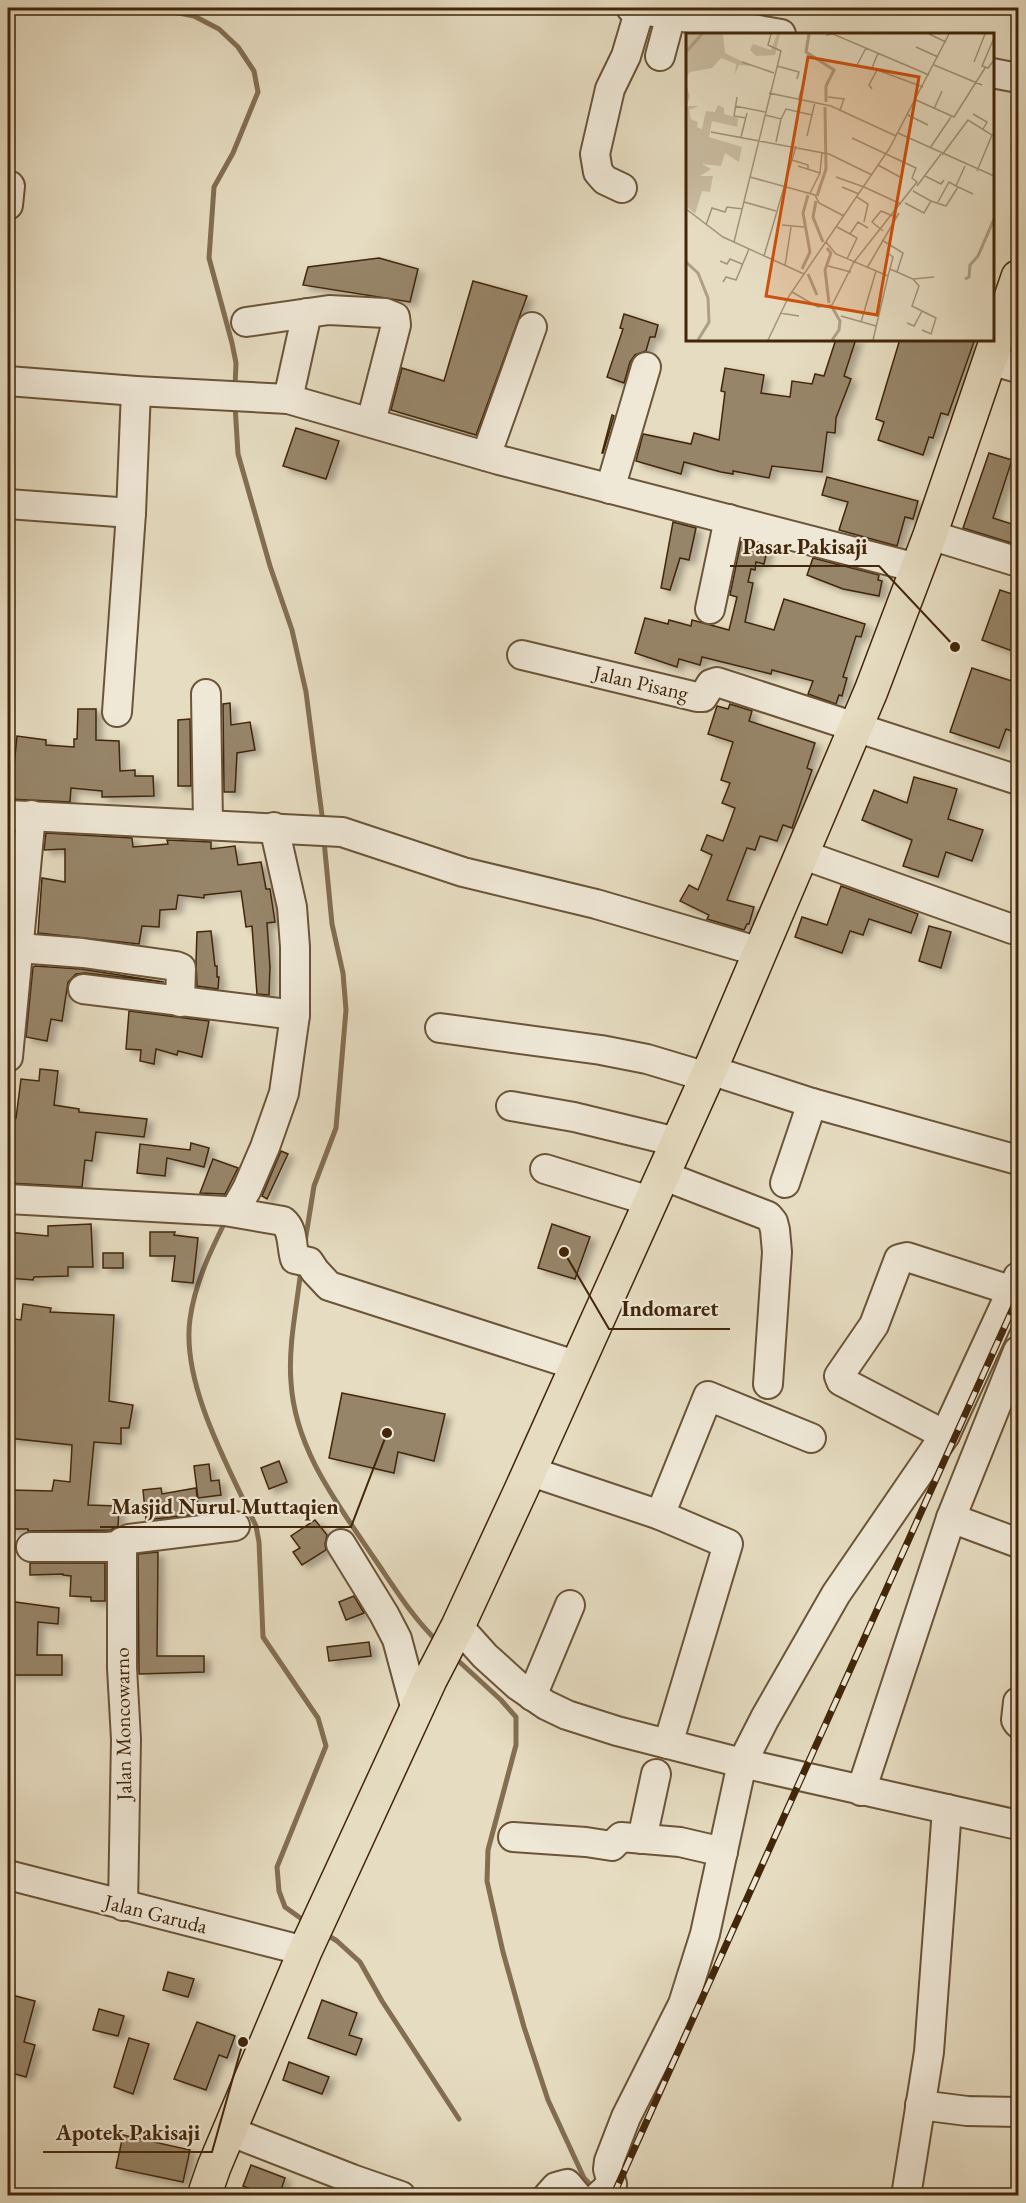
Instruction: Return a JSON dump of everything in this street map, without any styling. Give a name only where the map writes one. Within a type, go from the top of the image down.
[{"type":"highway","points":[[204,2196],[229,2131],[313,1936],[416,1710],[578,1366],[709,1074],[871,691],[930,535],[1004,364],[1018,277]]},
{"type":"street","points":[[622,188],[605,180],[598,172],[595,154],[610,88],[626,56],[636,8],[736,31],[766,33]]},
{"type":"street","points":[[660,56],[671,15]]},
{"type":"street","points":[[993,73],[1018,78]]},
{"type":"street","points":[[246,322],[329,310],[385,313],[395,317],[396,325],[371,422]]},
{"type":"street","points":[[288,399],[307,313]]},
{"type":"street","points":[[486,456],[532,327]]},
{"type":"street","points":[[610,489],[646,367]]},
{"type":"street","points":[[8,381],[288,399],[486,456],[917,568]]},
{"type":"street","points":[[117,712],[132,513],[136,391]]},
{"type":"street","points":[[8,504],[132,513]]},
{"type":"street","points":[[710,609],[729,519]]},
{"type":"street","points":[[930,535],[1018,562]]},
{"type":"street","name":"Jalan Pisang","points":[[522,655],[700,697],[704,696],[711,684],[717,682],[855,726]]},
{"type":"street","points":[[206,694],[207,825]]},
{"type":"street","points":[[855,726],[1018,780]]},
{"type":"street","points":[[8,1058],[19,948],[19,815],[342,832],[464,872],[596,904],[760,952]]},
{"type":"street","points":[[230,1212],[247,1189],[284,1093],[295,1016],[295,947],[292,907],[275,827]]},
{"type":"street","points":[[801,854],[1012,929]]},
{"type":"street","points":[[19,948],[83,953],[176,966],[181,968],[182,975],[180,1002]]},
{"type":"street","points":[[83,989],[295,1016]]},
{"type":"street","points":[[440,1028],[601,1050],[647,1059],[812,1102],[1018,1160]]},
{"type":"street","points":[[785,1183],[812,1102]]},
{"type":"street","points":[[511,1106],[574,1117],[677,1142]]},
{"type":"street","points":[[545,1169],[656,1188],[768,1215],[773,1221],[777,1252],[768,1384]]},
{"type":"street","points":[[8,1199],[230,1212],[283,1221],[291,1233],[302,1260],[329,1286],[578,1366]]},
{"type":"street","points":[[604,2191],[612,2184],[608,2169],[609,2161],[626,2116],[683,2004],[705,1934],[742,1763],[836,1594],[945,1435],[1016,1284],[907,1257],[899,1259],[874,1325],[839,1376],[841,1381],[945,1435]]},
{"type":"street","points":[[861,1791],[951,1518],[1018,1351]]},
{"type":"street","points":[[660,1515],[708,1396],[811,1438]]},
{"type":"street","points":[[529,1471],[660,1515],[728,1545],[668,1744]]},
{"type":"street","points":[[951,1518],[1018,1543]]},
{"type":"street","points":[[31,1547],[108,1547],[116,1546],[129,1539],[235,1526]]},
{"type":"street","name":"Jalan Moncowarno","points":[[122,1542],[122,1668],[126,1739],[123,1906]]},
{"type":"street","points":[[341,1544],[397,1639],[416,1710]]},
{"type":"street","points":[[532,1696],[570,1605]]},
{"type":"street","points":[[454,1632],[517,1685],[546,1706],[567,1715],[617,1731],[742,1763],[1018,1825]]},
{"type":"street","points":[[1018,1702],[1016,1719],[1018,1723]]},
{"type":"street","points":[[642,1839],[656,1774]]},
{"type":"street","points":[[906,2196],[929,2052],[947,1809]]},
{"type":"street","points":[[513,1837],[612,1846],[619,1838],[642,1839],[680,1842],[723,1852]]},
{"type":"street","name":"Jalan Garuda","points":[[8,1875],[123,1906],[313,1936]]},
{"type":"street","points":[[920,2105],[967,2111],[1018,2112]]},
{"type":"street","points":[[229,2131],[401,2196]]},
{"type":"street","points":[[548,2196],[556,2187],[567,2184],[578,2196]]},
{"type":"building","points":[[379,258],[418,269],[410,302],[303,285],[308,267]]},
{"type":"building","points":[[473,281],[527,296],[476,435],[391,410],[402,368],[444,381]]},
{"type":"building","points":[[624,314],[658,325],[655,337],[650,337],[646,351],[635,355],[630,362],[624,383],[607,377],[623,329],[620,328]]},
{"type":"building","points":[[836,340],[856,340],[844,376],[851,379],[836,418],[835,433],[827,432],[822,472],[772,466],[769,478],[733,471],[733,474],[721,472],[684,462],[681,474],[636,461],[643,434],[691,444],[694,433],[719,440],[725,392],[721,391],[725,368],[764,375],[761,393],[790,397],[792,381],[812,384],[815,374],[824,376]]},
{"type":"building","points":[[900,340],[975,340],[948,415],[941,413],[933,438],[929,437],[923,455],[878,440],[884,422],[876,419]]},
{"type":"building","points":[[612,415],[614,416],[602,453]]},
{"type":"building","points":[[296,428],[339,441],[326,479],[283,466]]},
{"type":"building","points":[[989,453],[1012,460],[993,518],[1018,526],[1018,545],[963,528]]},
{"type":"building","points":[[827,477],[918,501],[913,519],[905,517],[897,546],[839,530],[848,502],[822,495]]},
{"type":"building","points":[[673,522],[696,528],[689,560],[680,558],[670,590],[661,588]]},
{"type":"building","points":[[741,541],[768,547],[764,564],[756,562],[755,570],[751,569],[748,582],[753,583],[745,622],[774,630],[784,599],[865,624],[861,637],[856,636],[843,677],[847,678],[842,696],[839,695],[836,704],[808,694],[813,681],[772,670],[771,674],[702,657],[700,665],[679,659],[677,667],[635,653],[645,618],[668,624],[669,620],[691,626],[692,620],[729,630],[737,597],[730,595]]},
{"type":"building","points":[[813,558],[879,575],[878,580],[882,581],[879,596],[843,589],[807,575]]},
{"type":"building","points":[[1000,590],[1018,596],[1018,653],[982,640]]},
{"type":"building","points":[[972,668],[1018,683],[1018,710],[1011,731],[1006,729],[999,748],[950,732]]},
{"type":"building","points":[[230,703],[231,725],[250,722],[255,750],[237,753],[235,792],[224,792],[223,704]]},
{"type":"building","points":[[730,704],[752,711],[749,721],[815,743],[807,768],[812,770],[792,828],[783,825],[777,841],[760,836],[755,850],[747,848],[727,900],[754,907],[749,924],[744,930],[707,919],[709,915],[680,901],[689,885],[698,890],[712,855],[701,850],[707,835],[723,841],[735,808],[722,803],[730,783],[721,780],[733,742],[708,734],[717,706],[728,709]]},
{"type":"building","points":[[78,709],[96,709],[96,740],[119,741],[120,771],[135,770],[135,776],[153,776],[154,796],[102,797],[102,791],[71,788],[70,802],[8,799],[8,766],[14,766],[17,736],[46,740],[46,745],[74,747],[74,739],[77,739]]},
{"type":"building","points":[[190,719],[191,786],[178,786],[178,720]]},
{"type":"building","points":[[914,777],[957,789],[948,819],[983,830],[972,861],[946,852],[938,877],[903,866],[912,840],[862,820],[874,790],[907,803]]},
{"type":"building","points":[[46,833],[132,838],[133,847],[168,844],[167,840],[211,842],[211,849],[235,846],[238,865],[261,862],[266,889],[270,889],[275,922],[267,923],[269,995],[257,994],[252,926],[246,927],[241,891],[204,895],[204,898],[178,895],[176,909],[160,910],[159,927],[142,926],[139,944],[38,933],[42,878],[65,882],[65,849],[44,850]]},
{"type":"building","points":[[841,886],[918,914],[911,933],[869,919],[863,935],[850,931],[842,953],[795,937],[802,917],[827,925]]},
{"type":"building","points":[[929,926],[951,932],[941,968],[919,961]]},
{"type":"building","points":[[211,931],[215,966],[217,966],[217,977],[219,977],[218,989],[197,986],[197,932]]},
{"type":"building","points":[[33,967],[81,969],[164,982],[85,973],[76,974],[68,982],[62,1021],[51,1019],[47,1041],[26,1037]]},
{"type":"building","points":[[129,1011],[209,1021],[202,1057],[178,1051],[177,1055],[156,1049],[154,1064],[140,1061],[141,1050],[126,1049]]},
{"type":"building","points":[[40,1069],[58,1071],[54,1105],[79,1109],[79,1112],[147,1119],[144,1137],[96,1132],[92,1161],[85,1160],[82,1187],[8,1183],[13,1140],[10,1139],[13,1118],[16,1118],[21,1079],[39,1081]]},
{"type":"building","points":[[191,1143],[209,1148],[204,1167],[167,1158],[165,1176],[137,1173],[140,1144],[190,1150]]},
{"type":"building","points":[[281,1151],[288,1154],[267,1199],[262,1196]]},
{"type":"building","points":[[213,1159],[238,1168],[225,1194],[200,1193]]},
{"type":"building","points":[[91,1224],[93,1267],[68,1267],[68,1276],[34,1277],[33,1280],[8,1278],[8,1232],[48,1236],[48,1226]]},
{"type":"building","points":[[552,1224],[590,1237],[575,1279],[538,1268]]},
{"type":"building","points":[[150,1232],[175,1232],[174,1235],[198,1238],[193,1283],[172,1281],[175,1256],[150,1256]]},
{"type":"building","points":[[103,1253],[123,1253],[123,1268],[103,1268]]},
{"type":"building","points":[[23,1304],[51,1308],[50,1312],[114,1315],[109,1401],[133,1405],[129,1428],[121,1428],[121,1444],[94,1442],[88,1505],[119,1506],[118,1526],[111,1530],[28,1531],[28,1529],[10,1529],[11,1490],[52,1491],[54,1480],[70,1482],[72,1445],[8,1438],[8,1318],[21,1320]]},
{"type":"building","points":[[342,1393],[445,1414],[434,1461],[398,1452],[394,1473],[329,1458]]},
{"type":"building","points":[[279,1461],[287,1482],[269,1489],[261,1468]]},
{"type":"building","points":[[209,1464],[211,1481],[219,1480],[221,1495],[198,1498],[194,1466]]},
{"type":"building","points":[[161,1488],[162,1494],[196,1488],[199,1514],[146,1520],[143,1490]]},
{"type":"building","points":[[315,1520],[327,1535],[326,1550],[302,1565],[293,1552],[300,1548],[291,1536]]},
{"type":"building","points":[[158,1552],[157,1656],[204,1656],[204,1672],[139,1674],[138,1554]]},
{"type":"building","points":[[30,1563],[105,1563],[105,1601],[91,1601],[91,1597],[70,1596],[71,1576],[63,1574],[30,1575]]},
{"type":"building","points":[[354,1596],[364,1613],[346,1620],[339,1602]]},
{"type":"building","points":[[8,1601],[59,1608],[58,1624],[38,1622],[37,1655],[62,1655],[62,1675],[8,1675]]},
{"type":"building","points":[[369,1642],[371,1656],[329,1661],[327,1647]]},
{"type":"building","points":[[168,1972],[194,1979],[188,1997],[163,1990]]},
{"type":"building","points":[[8,1994],[35,2001],[24,2042],[35,2045],[26,2077],[8,2072]]},
{"type":"building","points":[[322,2000],[357,2013],[349,2035],[362,2039],[356,2055],[308,2038]]},
{"type":"building","points":[[99,2009],[124,2016],[118,2036],[93,2030]]},
{"type":"building","points":[[197,2022],[235,2036],[227,2058],[219,2055],[206,2090],[174,2079]]},
{"type":"building","points":[[129,2038],[149,2044],[133,2094],[114,2087]]},
{"type":"building","points":[[289,2062],[329,2077],[322,2094],[283,2080]]},
{"type":"building","points":[[123,2135],[190,2150],[183,2182],[116,2168]]},
{"type":"building","points":[[251,2165],[285,2178],[279,2196],[270,2196],[243,2186]]},
{"type":"waterway","points":[[153,8],[194,16],[219,29],[238,47],[254,71],[258,92],[233,153],[214,187],[209,258],[232,343],[236,363],[235,387]]},
{"type":"waterway","points":[[235,405],[238,454],[270,566],[292,630],[306,692],[323,823]]},
{"type":"waterway","points":[[305,1242],[314,1186],[336,1128],[346,1010],[343,973],[332,924],[324,841]]},
{"type":"waterway","points":[[226,1220],[195,1293],[190,1319],[189,1344],[200,1398],[221,1452],[256,1526],[259,1542],[263,1637],[318,1718],[326,1746],[277,1867],[279,1891],[285,1907],[306,1922]]},
{"type":"waterway","points":[[301,1269],[290,1368],[294,1407],[301,1431],[320,1475],[333,1497],[404,1602],[438,1642]]},
{"type":"waterway","points":[[453,1656],[516,1717],[516,1745],[488,1850],[487,1881],[503,1952],[548,2100],[584,2178],[595,2190]]},
{"type":"waterway","points":[[324,1933],[337,1941],[360,1962],[382,2001],[459,2119]]},
{"type":"railway","points":[[613,2196],[1018,1297]]},
{"type":"place","name":"Pasar Pakisaji","points":[[955,647]]},
{"type":"place","name":"Indomaret","points":[[564,1252]]},
{"type":"place","name":"Masjid Nurul Muttaqien","points":[[387,1433]]},
{"type":"place","name":"Apotek Pakisaji","points":[[243,2042]]}]
